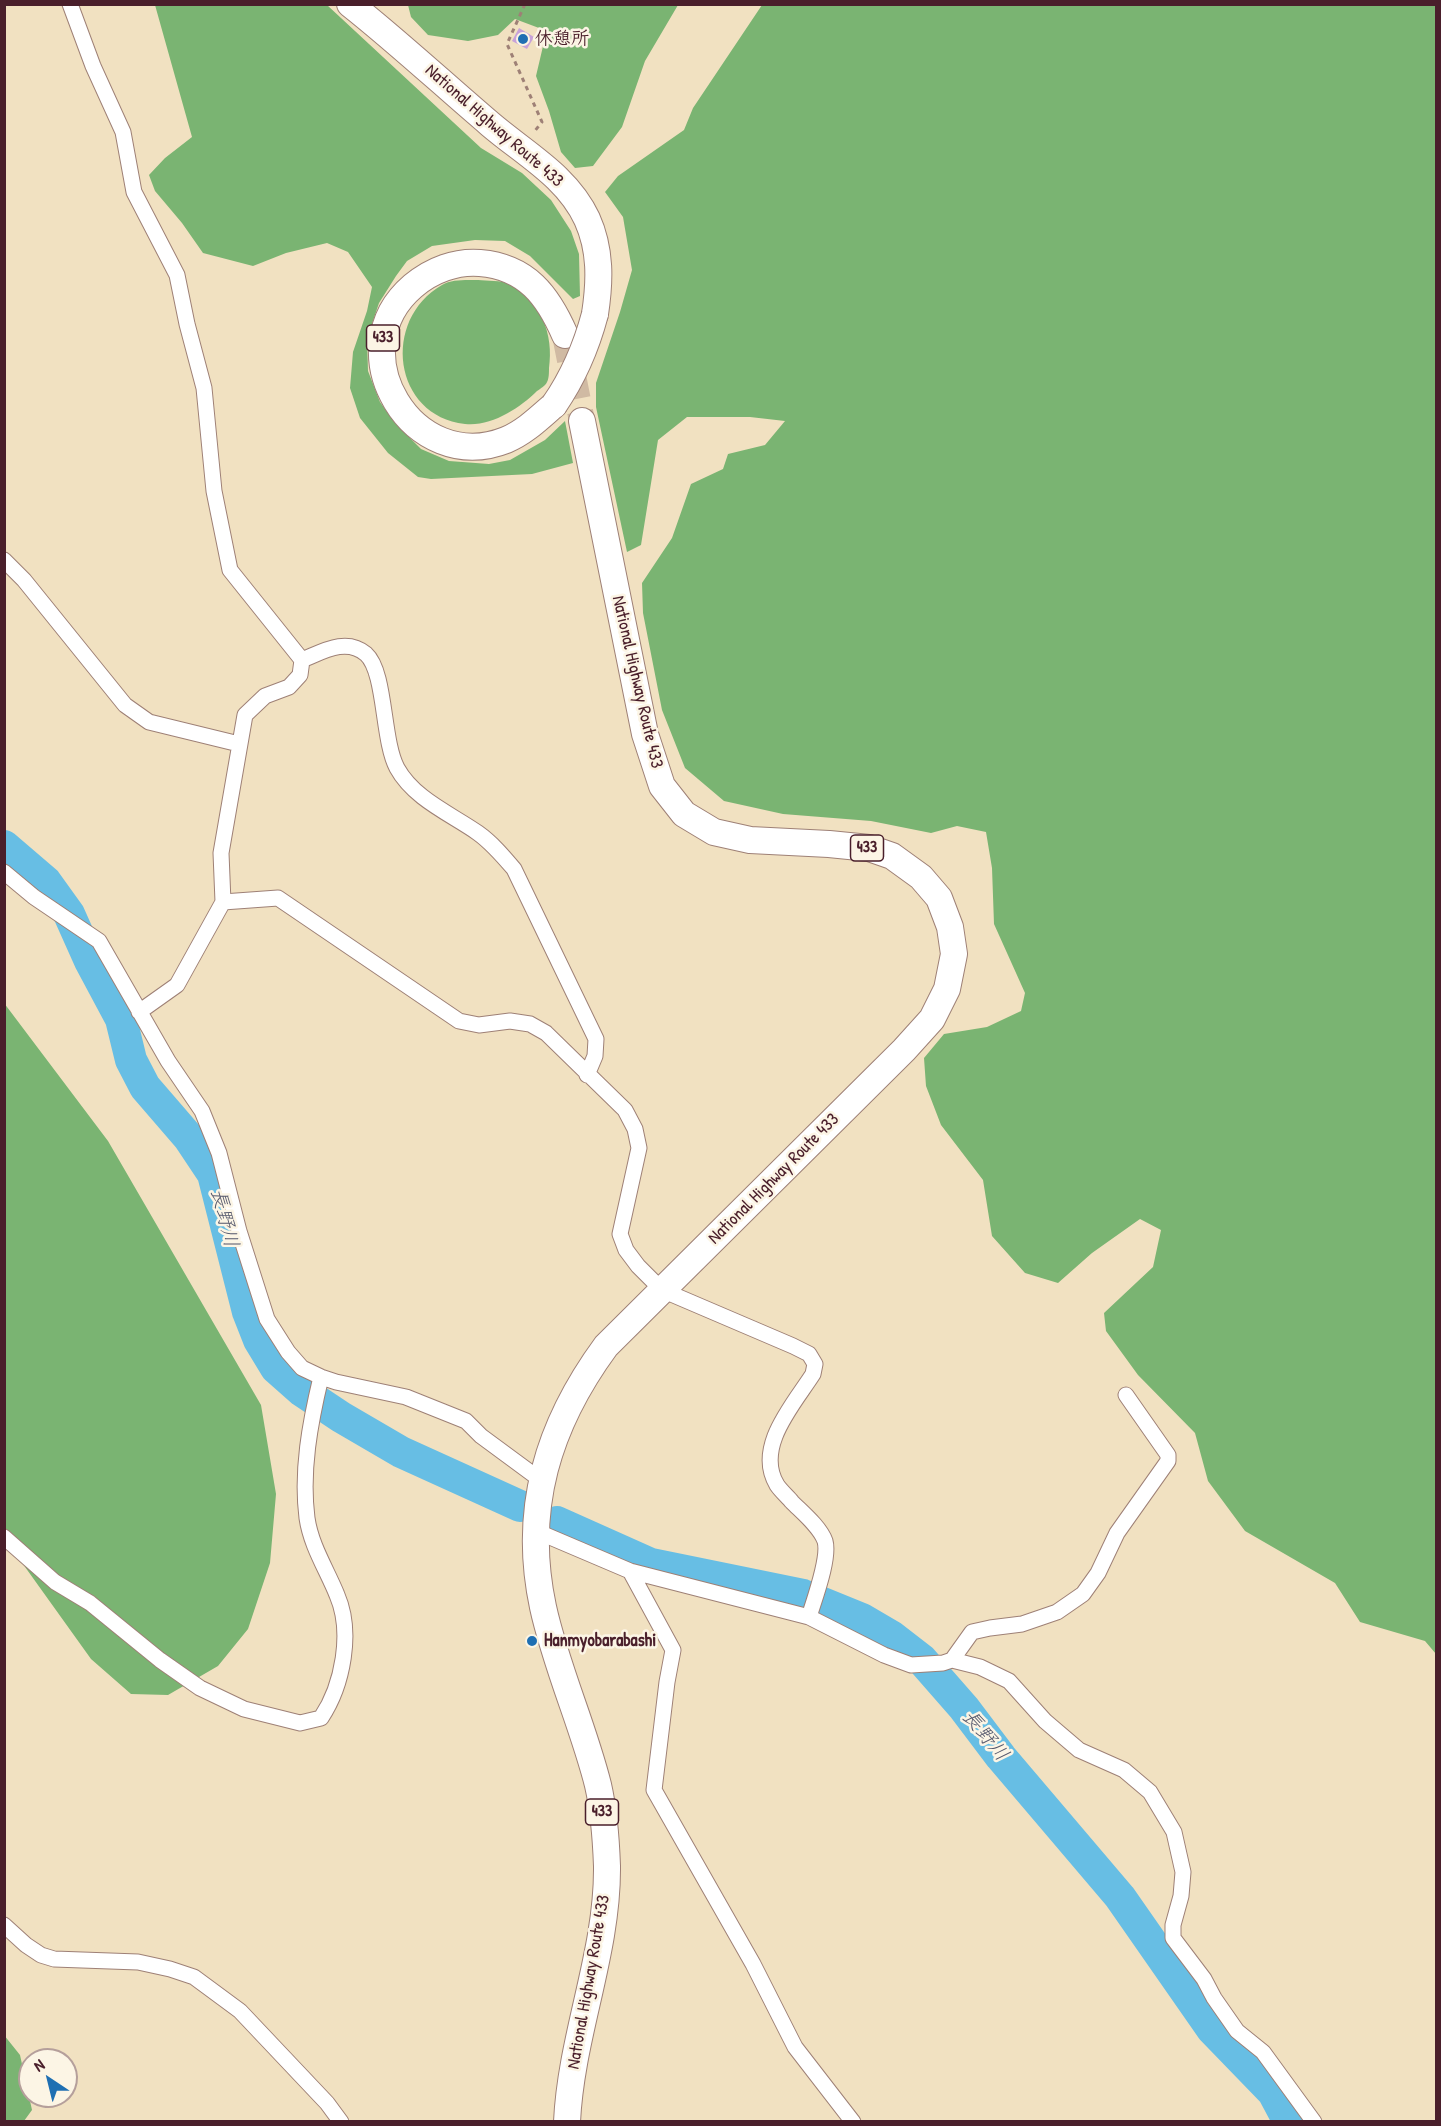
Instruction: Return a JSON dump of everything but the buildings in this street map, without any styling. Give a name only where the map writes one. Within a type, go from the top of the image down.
[{"type":"highway","name":"National Highway Route 433","points":[[350,4],[498,131],[562,182],[576,200],[587,220],[595,242],[599,264],[599,287],[595,314],[580,362],[554,405],[526,429],[494,444],[470,446],[435,438],[406,417],[393,398],[382,364],[383,340],[390,318],[410,289],[440,269],[474,263],[486,264],[509,270],[530,281],[553,308],[565,335]]},
{"type":"highway","name":"National Highway Route 433","points":[[567,2121],[574,2065],[605,1907],[607,1867],[605,1827],[598,1787],[543,1607],[538,1577],[536,1531],[542,1481],[549,1455],[572,1398],[606,1346],[888,1066],[932,1019],[947,989],[954,954],[950,927],[939,898],[921,877],[892,856],[869,848],[750,840],[714,832],[684,814],[662,786],[645,734],[582,421]]},
{"type":"street","points":[[70,4],[93,66],[123,132],[134,192],[177,275],[204,388],[214,491],[230,570],[302,660],[300,675],[289,687],[265,696],[245,715],[221,853],[223,902],[177,985],[139,1012]]},
{"type":"street","points":[[4,560],[24,580],[125,705],[149,722],[239,744]]},
{"type":"street","points":[[302,660],[337,645],[350,647],[365,654],[376,668],[387,735],[396,766],[407,783],[480,835],[502,854],[514,869],[596,1039],[595,1056],[587,1075]]},
{"type":"street","points":[[4,872],[34,897],[99,941],[139,1012],[202,1112],[219,1153],[239,1231],[267,1319],[288,1352],[302,1368],[321,1377],[406,1397],[466,1421],[481,1436],[542,1481]]},
{"type":"street","points":[[223,902],[278,898],[459,1021],[479,1025],[510,1021],[530,1024],[546,1033],[625,1110],[635,1129],[639,1149],[620,1234],[626,1250],[662,1290],[793,1346],[809,1354],[815,1364],[813,1374],[777,1430],[771,1449],[771,1469],[777,1486],[817,1528],[825,1542],[824,1564],[808,1617]]},
{"type":"street","points":[[4,1537],[55,1582],[90,1603],[152,1654],[200,1688],[244,1709],[300,1724],[321,1718],[334,1693],[341,1667],[345,1621],[338,1598],[315,1548],[307,1519],[305,1467],[321,1377]]},
{"type":"street","points":[[947,1661],[972,1632],[1022,1624],[1057,1612],[1083,1594],[1098,1573],[1118,1533],[1168,1461],[1168,1455],[1126,1395]]},
{"type":"street","points":[[536,1531],[630,1571],[808,1617],[884,1655],[911,1665],[947,1661],[980,1667],[1009,1681],[1044,1721],[1079,1749],[1124,1770],[1150,1792],[1174,1832],[1183,1872],[1181,1896],[1173,1925],[1173,1938],[1204,1979],[1237,2031],[1263,2052],[1314,2121]]},
{"type":"street","points":[[630,1571],[673,1650],[654,1790],[753,1964],[795,2047],[853,2121]]},
{"type":"street","points":[[4,1925],[26,1945],[41,1955],[54,1959],[138,1962],[194,1977],[240,2011],[327,2103],[341,2121]]},
{"type":"path","points":[[525,4],[507,45],[542,122],[530,138]]},
{"type":"green space","points":[[408,4],[678,5],[645,61],[622,127],[593,166],[575,168],[561,152],[536,76],[544,42],[539,28],[515,19],[498,35],[468,41],[428,35],[411,17]]},
{"type":"green space","points":[[155,5],[327,5],[481,148],[522,173],[551,200],[571,231],[579,254],[580,296],[573,299],[530,256],[505,241],[475,240],[432,246],[407,261],[379,303],[367,339],[368,371],[380,402],[395,423],[421,449],[449,461],[489,464],[510,460],[545,440],[565,421],[573,463],[532,474],[431,479],[418,477],[388,453],[360,418],[350,388],[353,352],[367,311],[372,287],[348,252],[327,243],[286,253],[253,266],[203,253],[155,191],[149,175],[165,158],[192,137]]},
{"type":"green space","points":[[762,5],[1436,5],[1436,1654],[1425,1641],[1360,1622],[1335,1583],[1245,1531],[1208,1481],[1195,1433],[1138,1375],[1106,1331],[1104,1313],[1153,1267],[1161,1230],[1140,1219],[1092,1253],[1058,1283],[1025,1273],[992,1236],[983,1180],[941,1125],[926,1086],[924,1058],[944,1034],[987,1027],[1021,1011],[1025,993],[994,924],[992,868],[986,832],[957,826],[931,833],[871,821],[783,814],[724,801],[685,768],[662,710],[643,613],[642,583],[672,538],[691,484],[723,469],[728,454],[765,445],[785,421],[750,417],[687,417],[658,440],[641,545],[627,552],[596,407],[596,383],[632,270],[623,217],[605,192],[618,176],[684,130],[693,108]]},
{"type":"green space","points":[[459,280],[509,284],[520,291],[537,308],[547,331],[550,356],[549,375],[544,386],[514,410],[485,422],[465,424],[441,417],[422,404],[410,386],[404,365],[403,342],[410,320],[423,301],[442,285]]},
{"type":"green space","points":[[4,1003],[108,1141],[261,1405],[276,1494],[270,1563],[248,1629],[218,1666],[168,1695],[131,1694],[91,1659],[5,1539]]},
{"type":"green space","points":[[4,2035],[18,2052],[18,2108],[32,2108],[32,2110],[24,2121],[5,2121]]},
{"type":"waterway","name":"長野川","points":[[4,846],[46,882],[69,914],[90,961],[121,1019],[131,1060],[145,1087],[189,1138],[213,1174],[248,1312],[259,1340],[276,1368],[302,1391],[401,1452],[520,1506]]},
{"type":"waterway","name":"長野川","points":[[557,1522],[651,1564],[803,1595],[862,1619],[891,1636],[922,1660],[1120,1897],[1212,2029],[1273,2092],[1289,2122]]},
{"type":"tunnel","points":[[565,335],[582,421]]},
{"type":"place","name":"休憩所","points":[[523,39]]},
{"type":"place","name":"Hanmyobarabashi","points":[[532,1641]]}]
